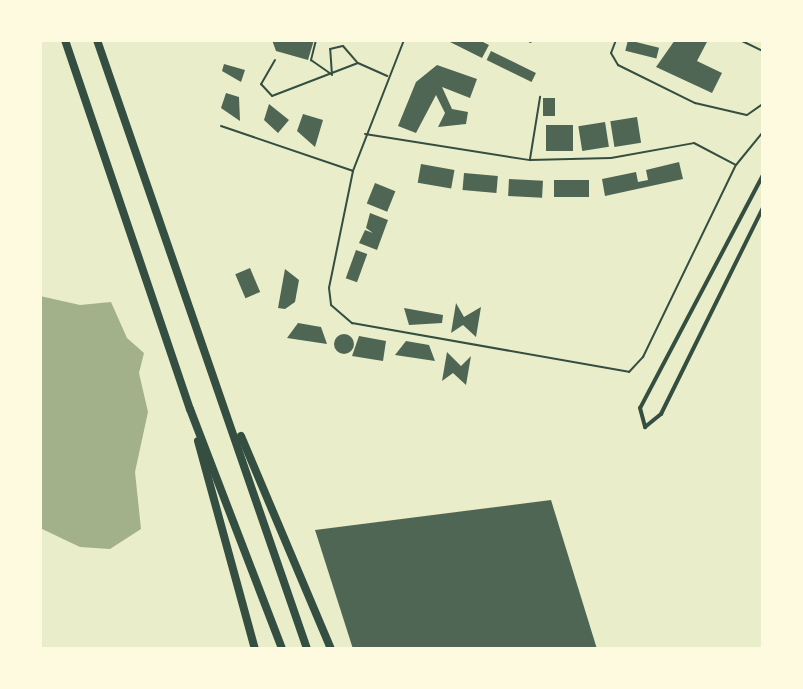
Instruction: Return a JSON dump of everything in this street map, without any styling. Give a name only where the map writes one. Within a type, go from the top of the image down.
[{"type":"highway","points":[[65,40],[190,409],[247,547],[282,649]]},
{"type":"highway","points":[[97,40],[224,400],[307,649]]},
{"type":"highway","points":[[224,400],[285,534],[331,649]]},
{"type":"highway","points":[[190,409],[255,649]]},
{"type":"street","points":[[763,175],[640,408],[645,427],[661,414],[763,208]]},
{"type":"lane","points":[[316,40],[311,60],[332,75]]},
{"type":"lane","points":[[333,40],[358,63],[389,76]]},
{"type":"lane","points":[[404,40],[364,134],[353,171],[329,288],[340,318],[617,375],[643,357],[736,165],[763,132]]},
{"type":"lane","points":[[526,40],[531,42]]},
{"type":"lane","points":[[616,40],[611,53],[618,65],[695,103],[747,115],[763,104]]},
{"type":"lane","points":[[740,40],[763,51]]},
{"type":"lane","points":[[332,75],[326,55],[336,46]]},
{"type":"lane","points":[[275,60],[261,84],[272,96],[358,63]]},
{"type":"lane","points":[[530,160],[540,97]]},
{"type":"lane","points":[[221,126],[353,171]]},
{"type":"lane","points":[[364,134],[530,160],[611,158],[694,143],[736,165]]},
{"type":"shaded area","points":[[40,296],[80,305],[111,302],[127,338],[144,353],[139,373],[148,412],[135,472],[141,529],[110,549],[80,547],[40,528]]},
{"type":"building","points":[[272,40],[314,40],[308,60],[276,51]]},
{"type":"building","points":[[446,40],[479,40],[489,45],[482,58]]},
{"type":"building","points":[[628,40],[659,48],[656,58],[625,51]]},
{"type":"building","points":[[675,40],[708,40],[697,61],[722,73],[712,93],[656,67]]},
{"type":"building","points":[[491,51],[536,73],[532,82],[487,60]]},
{"type":"building","points":[[224,64],[245,70],[241,82],[222,71]]},
{"type":"building","points":[[437,65],[477,79],[470,98],[442,87],[452,109],[468,112],[466,124],[438,127],[445,113],[436,95],[416,133],[398,126],[416,82]]},
{"type":"building","points":[[226,93],[239,97],[240,121],[221,108]]},
{"type":"building","points":[[543,98],[555,98],[555,116],[543,116]]},
{"type":"building","points":[[269,104],[289,120],[278,133],[264,120]]},
{"type":"building","points":[[303,114],[323,120],[315,147],[297,131]]},
{"type":"building","points":[[637,117],[641,143],[614,147],[610,121]]},
{"type":"building","points":[[605,122],[609,147],[582,151],[578,126]]},
{"type":"building","points":[[546,125],[573,125],[573,151],[546,151]]},
{"type":"building","points":[[679,162],[683,179],[605,196],[602,179],[636,172],[638,182],[648,180],[646,170]]},
{"type":"building","points":[[421,164],[454,170],[451,189],[418,183]]},
{"type":"building","points":[[464,173],[498,176],[496,193],[463,190]]},
{"type":"building","points":[[509,179],[543,181],[542,198],[508,196]]},
{"type":"building","points":[[554,180],[589,180],[589,197],[554,197]]},
{"type":"building","points":[[375,183],[395,191],[387,212],[367,203]]},
{"type":"building","points":[[370,213],[388,220],[377,250],[359,243],[365,230],[373,233],[366,228]]},
{"type":"building","points":[[356,250],[367,254],[357,282],[346,278]]},
{"type":"building","points":[[250,268],[260,292],[245,298],[235,274]]},
{"type":"building","points":[[285,269],[299,280],[295,302],[285,309],[278,308]]},
{"type":"building","points":[[456,303],[464,317],[481,307],[476,337],[463,325],[451,333]]},
{"type":"building","points":[[404,308],[443,315],[442,323],[409,325]]},
{"type":"building","points":[[298,323],[321,327],[327,344],[287,338]]},
{"type":"building","points":[[344,334],[351,337],[354,344],[351,351],[344,354],[337,351],[334,344],[337,337]]},
{"type":"building","points":[[359,336],[386,341],[383,361],[352,356]]},
{"type":"building","points":[[406,341],[429,345],[435,361],[395,355]]},
{"type":"building","points":[[447,352],[461,366],[471,356],[466,385],[453,373],[442,381]]},
{"type":"building","points":[[551,500],[597,649],[353,649],[315,530]]}]
